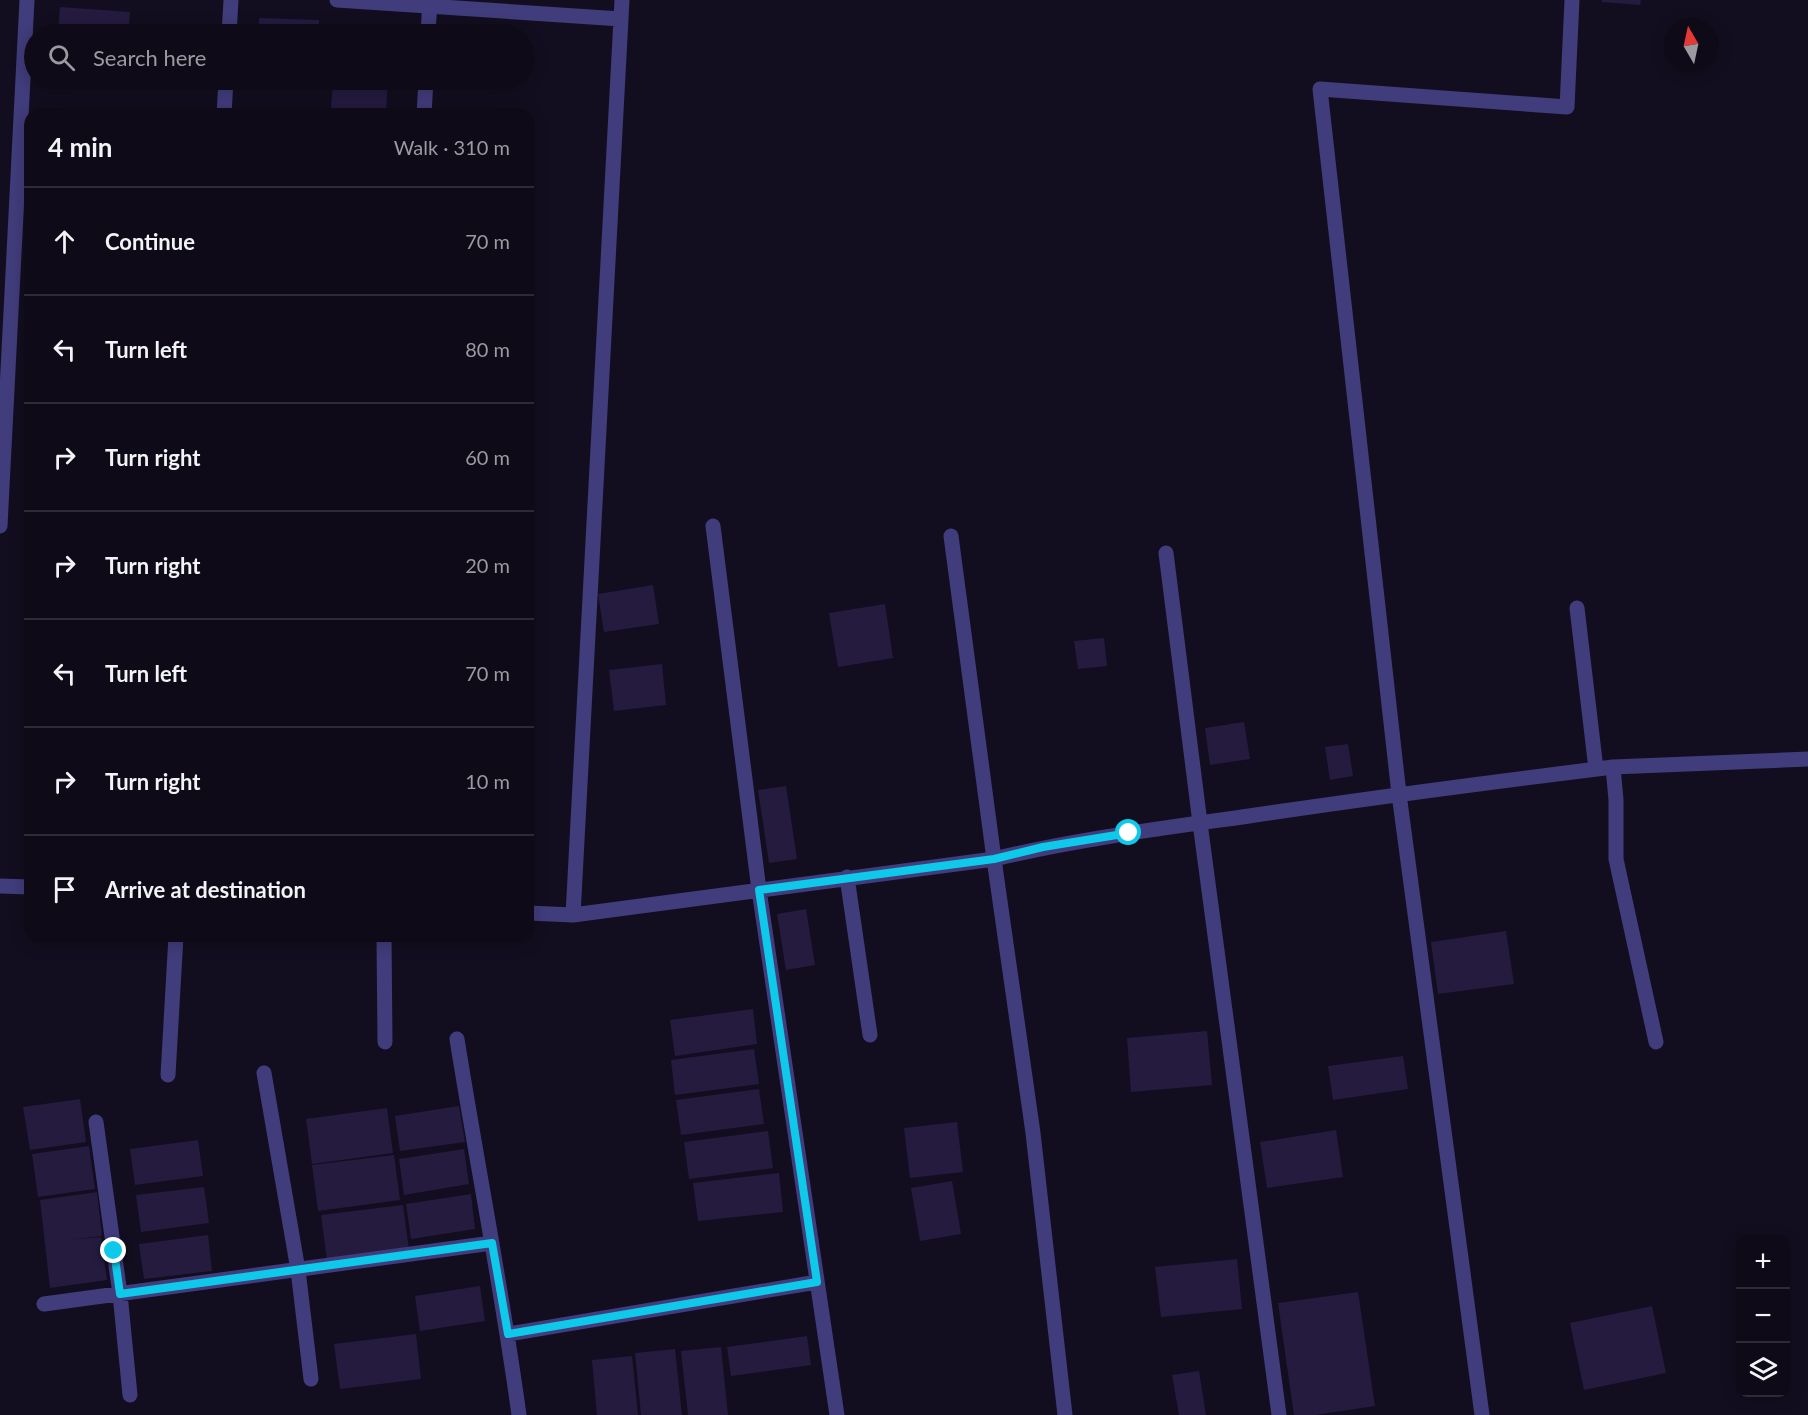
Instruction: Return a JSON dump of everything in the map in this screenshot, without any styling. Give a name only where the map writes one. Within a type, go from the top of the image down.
[{"type":"street","points":[[26,24],[27,0]]},
{"type":"street","points":[[230,24],[231,0]]},
{"type":"street","points":[[337,0],[430,3],[621,20]]},
{"type":"street","points":[[573,915],[622,0]]},
{"type":"street","points":[[1482,1415],[1399,794],[1320,88],[1567,107],[1572,0]]},
{"type":"street","points":[[429,24],[430,3]]},
{"type":"street","points":[[0,526],[24,58]]},
{"type":"street","points":[[224,108],[225,90]]},
{"type":"street","points":[[424,108],[425,90]]},
{"type":"street","points":[[713,526],[759,890],[837,1415]]},
{"type":"street","points":[[951,536],[1033,1133],[1065,1415]]},
{"type":"street","points":[[1166,553],[1279,1415]]},
{"type":"street","points":[[1577,608],[1596,769]]},
{"type":"street","points":[[534,913],[573,915],[994,859],[1043,847],[1200,823],[1613,766],[1808,759]]},
{"type":"street","points":[[1613,766],[1616,800],[1616,860],[1656,1042]]},
{"type":"street","points":[[847,877],[870,1035]]},
{"type":"street","points":[[0,886],[24,887]]},
{"type":"street","points":[[168,1075],[176,942]]},
{"type":"street","points":[[384,942],[385,1042]]},
{"type":"street","points":[[457,1039],[480,1183],[508,1334],[519,1415]]},
{"type":"street","points":[[264,1073],[298,1270],[311,1379]]},
{"type":"street","points":[[96,1122],[120,1294],[130,1395]]},
{"type":"street","points":[[44,1304],[492,1243]]},
{"type":"street","points":[[508,1334],[817,1282]]},
{"type":"building","points":[[1602,0],[1641,0],[1640,5],[1602,2]]},
{"type":"building","points":[[60,7],[130,12],[129,24],[59,24]]},
{"type":"building","points":[[259,18],[319,20],[319,24],[259,24]]},
{"type":"building","points":[[332,90],[387,90],[386,108],[331,108]]},
{"type":"building","points":[[653,585],[659,624],[604,632],[598,594]]},
{"type":"building","points":[[885,604],[893,658],[838,667],[829,613]]},
{"type":"building","points":[[1104,638],[1107,666],[1078,669],[1074,641]]},
{"type":"building","points":[[662,664],[666,705],[614,711],[609,670]]},
{"type":"building","points":[[1244,722],[1250,759],[1210,765],[1205,728]]},
{"type":"building","points":[[1348,744],[1353,776],[1330,780],[1325,747]]},
{"type":"building","points":[[786,786],[797,859],[769,863],[758,790]]},
{"type":"building","points":[[806,909],[815,965],[786,970],[777,914]]},
{"type":"building","points":[[1506,931],[1514,984],[1438,994],[1431,942]]},
{"type":"building","points":[[753,1009],[757,1044],[675,1056],[670,1020]]},
{"type":"building","points":[[1207,1031],[1212,1085],[1131,1092],[1127,1038]]},
{"type":"building","points":[[754,1049],[759,1084],[675,1095],[671,1060]]},
{"type":"building","points":[[1403,1056],[1408,1089],[1333,1100],[1328,1066]]},
{"type":"building","points":[[759,1089],[764,1124],[681,1135],[676,1100]]},
{"type":"building","points":[[80,1099],[86,1142],[30,1150],[23,1107]]},
{"type":"building","points":[[459,1106],[465,1142],[400,1151],[395,1116]]},
{"type":"building","points":[[387,1108],[393,1153],[312,1164],[306,1119]]},
{"type":"building","points":[[957,1122],[963,1172],[910,1178],[904,1128]]},
{"type":"building","points":[[1336,1130],[1343,1177],[1267,1188],[1260,1142]]},
{"type":"building","points":[[768,1131],[773,1168],[689,1179],[684,1142]]},
{"type":"building","points":[[198,1140],[203,1176],[135,1185],[130,1149]]},
{"type":"building","points":[[89,1146],[95,1189],[38,1197],[32,1154]]},
{"type":"building","points":[[464,1149],[469,1184],[404,1195],[399,1159]]},
{"type":"building","points":[[394,1155],[400,1200],[318,1211],[312,1165]]},
{"type":"building","points":[[779,1173],[783,1212],[698,1221],[693,1183]]},
{"type":"building","points":[[952,1181],[961,1234],[920,1241],[911,1188]]},
{"type":"building","points":[[204,1187],[209,1223],[141,1232],[136,1195]]},
{"type":"building","points":[[97,1192],[102,1236],[67,1240],[101,1237],[107,1280],[50,1288],[40,1200]]},
{"type":"building","points":[[471,1194],[475,1229],[411,1239],[406,1204]]},
{"type":"building","points":[[403,1205],[409,1250],[327,1260],[321,1215]]},
{"type":"building","points":[[208,1235],[212,1271],[144,1279],[139,1244]]},
{"type":"building","points":[[1237,1259],[1242,1309],[1161,1317],[1155,1267]]},
{"type":"building","points":[[480,1286],[485,1321],[420,1331],[415,1296]]},
{"type":"building","points":[[1358,1292],[1375,1406],[1315,1415],[1294,1415],[1278,1303]]},
{"type":"building","points":[[1652,1306],[1666,1373],[1584,1390],[1570,1323]]},
{"type":"building","points":[[416,1334],[421,1379],[340,1389],[334,1344]]},
{"type":"building","points":[[807,1336],[811,1365],[731,1376],[727,1347]]},
{"type":"building","points":[[721,1347],[728,1415],[688,1415],[681,1351]]},
{"type":"building","points":[[675,1349],[682,1415],[641,1415],[635,1353]]},
{"type":"building","points":[[632,1356],[638,1415],[597,1415],[592,1360]]},
{"type":"building","points":[[1199,1371],[1206,1415],[1179,1415],[1172,1375]]},
{"type":"route","points":[[114,1251],[120,1294],[492,1243],[508,1334],[817,1282],[759,890],[994,859],[1043,847],[1129,833]]}]
